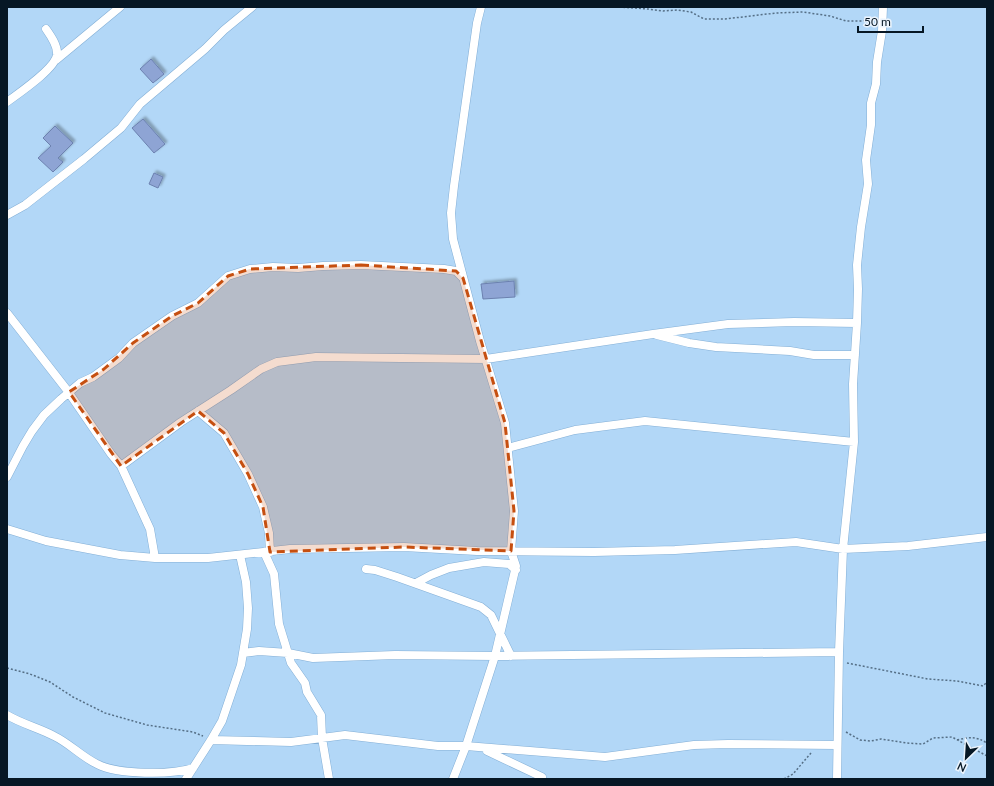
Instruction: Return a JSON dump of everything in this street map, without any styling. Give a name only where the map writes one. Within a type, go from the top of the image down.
[{"type":"street","points":[[7,102],[48,70],[56,60],[120,7]]},
{"type":"street","points":[[7,215],[25,205],[121,128],[140,104],[200,54],[224,30],[252,7]]},
{"type":"street","points":[[453,779],[466,746],[495,656],[516,570],[511,551],[514,511],[505,423],[463,278],[453,239],[451,213],[466,96],[480,7]]},
{"type":"street","points":[[837,779],[837,727],[843,549],[854,442],[853,384],[858,289],[856,266],[868,184],[866,160],[871,125],[871,103],[876,84],[877,62],[882,31],[883,7]]},
{"type":"street","points":[[46,29],[56,45],[56,60]]},
{"type":"street","points":[[7,477],[32,431],[44,415],[69,392],[80,383],[119,358],[133,343],[172,316],[198,303],[228,276],[250,269],[273,267],[298,268],[361,265],[408,266],[444,269],[456,271],[463,278]]},
{"type":"street","points":[[7,313],[69,392],[111,454],[121,466],[150,529],[155,558]]},
{"type":"street","points":[[121,466],[181,422],[261,369],[278,362],[316,357],[486,359],[728,324],[794,322],[857,323]]},
{"type":"street","points":[[652,334],[689,343],[716,347],[790,351],[814,355],[855,355]]},
{"type":"street","points":[[198,411],[224,433],[248,474],[263,507],[269,533],[267,552],[274,574],[279,624],[291,663],[305,683],[310,700],[321,715],[322,738],[329,779]]},
{"type":"street","points":[[508,448],[575,430],[645,421],[854,442]]},
{"type":"street","points":[[7,529],[46,541],[120,555],[155,558],[208,558],[290,549],[404,547],[477,551],[594,552],[675,550],[796,542],[843,549],[908,546],[987,537]]},
{"type":"street","points":[[186,779],[222,721],[244,653],[248,608],[246,582],[240,555]]},
{"type":"street","points":[[416,583],[449,568],[484,562],[509,564],[516,570]]},
{"type":"street","points":[[366,569],[375,570],[416,583],[481,607],[491,615],[511,656]]},
{"type":"street","points":[[244,653],[259,651],[288,653],[313,658],[396,655],[511,656],[839,652]]},
{"type":"street","points":[[7,715],[15,720],[55,736],[98,764],[116,771],[182,772],[193,768]]},
{"type":"street","points":[[211,740],[291,742],[345,735],[438,746],[466,746],[605,757],[694,745],[837,745]]},
{"type":"street","points":[[481,748],[542,778]]},
{"type":"path","points":[[618,7],[662,11],[677,10],[691,12],[704,18],[726,19],[776,13],[803,12],[846,20],[868,21],[880,26],[882,31]]},
{"type":"path","points":[[839,661],[928,679],[957,681],[982,686],[987,682]]},
{"type":"path","points":[[7,668],[30,674],[50,682],[73,697],[105,713],[147,725],[193,732],[211,740]]},
{"type":"path","points":[[837,727],[860,740],[871,741],[881,739],[923,744],[933,738],[952,737],[987,756]]},
{"type":"path","points":[[957,740],[970,737],[981,739],[987,743]]},
{"type":"path","points":[[784,779],[793,774],[820,745]]},
{"type":"highlighted area","points":[[361,265],[456,271],[463,278],[505,423],[514,511],[511,551],[404,547],[270,552],[263,507],[248,474],[224,433],[198,411],[121,466],[69,392],[104,369],[133,343],[172,316],[198,303],[228,276],[250,269]]},
{"type":"building","points":[[151,59],[164,74],[153,83],[140,69]]},
{"type":"building","points":[[143,119],[165,144],[154,153],[132,128]]},
{"type":"building","points":[[55,126],[73,143],[58,158],[63,162],[53,172],[38,158],[51,146],[43,138]]},
{"type":"building","points":[[154,173],[163,177],[158,188],[149,184]]},
{"type":"building","points":[[514,281],[515,297],[483,299],[481,284]]}]
